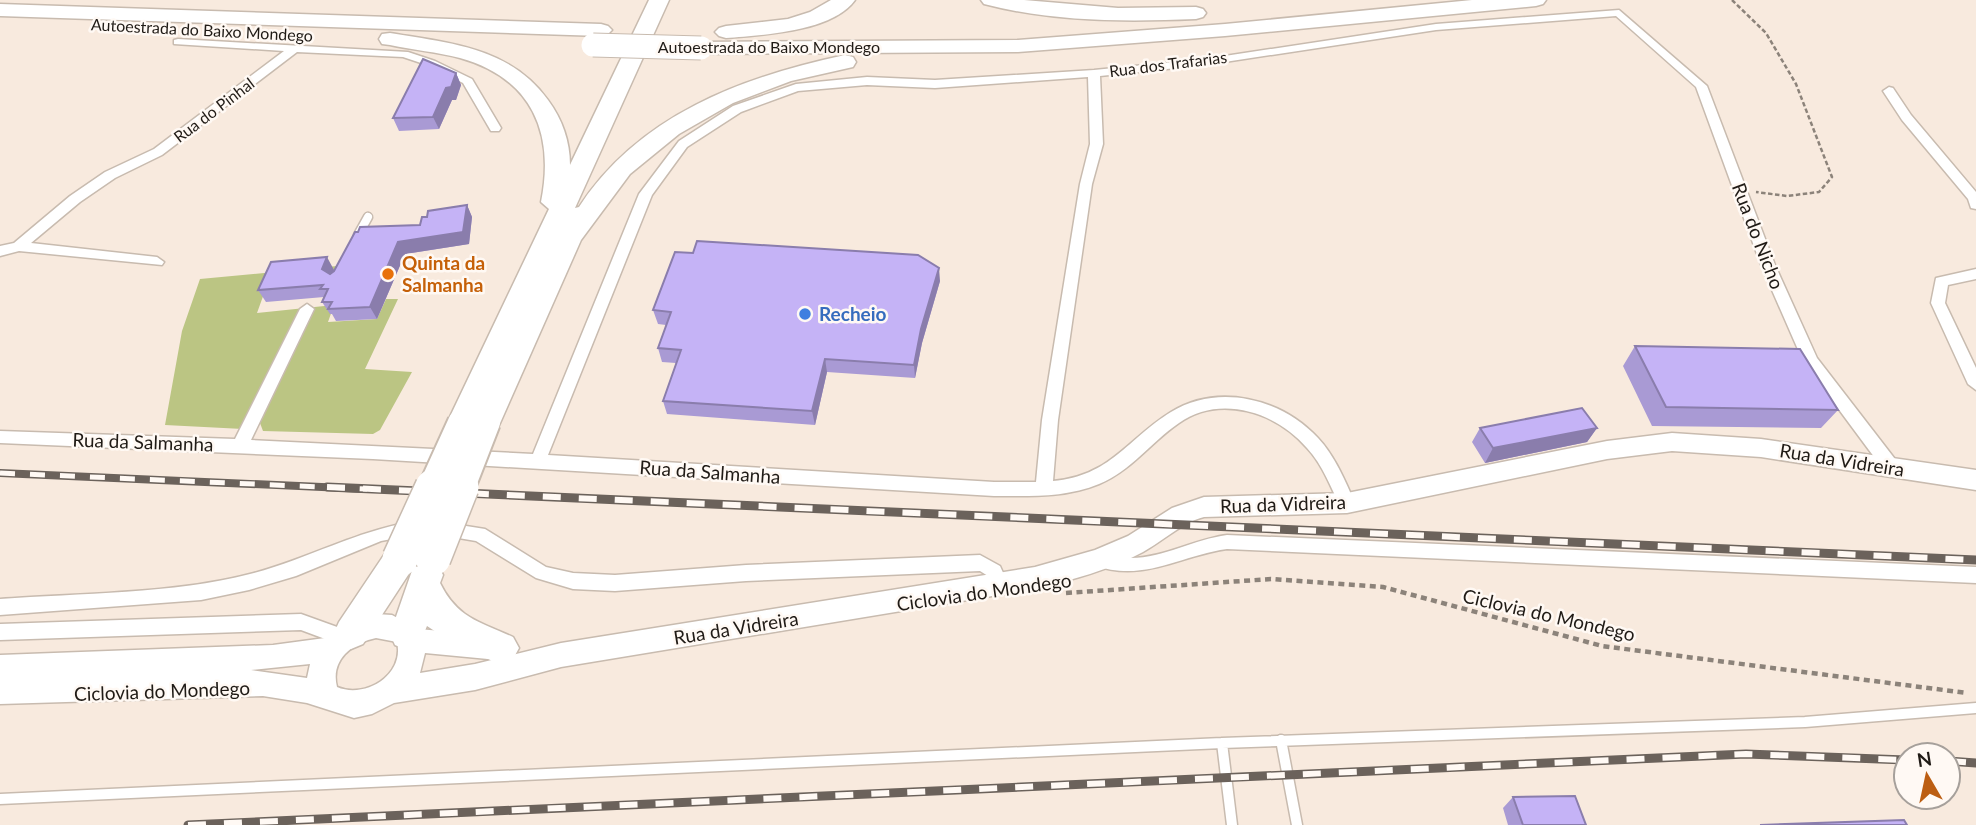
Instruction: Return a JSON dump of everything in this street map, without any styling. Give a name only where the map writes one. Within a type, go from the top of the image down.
[{"type":"highway","points":[[409,638],[418,567],[536,261],[659,0]]},
{"type":"highway","points":[[474,422],[574,233],[673,0]]},
{"type":"highway","points":[[702,41],[790,25],[825,15],[845,0]]},
{"type":"highway","points":[[991,0],[1023,7],[1087,14],[1144,15],[1284,8]]},
{"type":"highway","name":"Autoestrada do Baixo Mondego","points":[[702,41],[1013,31],[1219,16],[1378,0]]},
{"type":"highway","name":"Autoestrada do Baixo Mondego","points":[[0,10],[597,38],[1018,46],[1225,30],[1536,0]]},
{"type":"highway","name":"Autoestrada do Baixo Mondego","points":[[0,21],[390,39],[597,38]]},
{"type":"highway","points":[[390,39],[471,55],[507,72],[536,95],[552,125],[559,158],[555,196],[536,261]]},
{"type":"highway","points":[[574,233],[620,170],[669,129],[726,96],[794,72],[863,59],[1018,46]]},
{"type":"highway","points":[[342,640],[418,567]]},
{"type":"highway","points":[[418,567],[438,614],[462,631],[502,649]]},
{"type":"street","name":"Rua do Nicho","points":[[1619,13],[1701,86],[1768,265],[1811,361],[1892,468]]},
{"type":"street","name":"Rua dos Trafarias","points":[[1044,489],[1050,420],[1086,184],[1096,165],[1098,131],[1094,73],[1205,62],[1436,27],[1619,13]]},
{"type":"street","points":[[177,42],[404,54],[431,63],[468,81],[495,128]]},
{"type":"street","name":"Rua do Pinhal","points":[[19,246],[75,199],[110,175],[158,152],[295,48]]},
{"type":"street","points":[[538,461],[646,194],[683,144],[737,109],[796,88],[867,81],[935,84],[1005,81],[1094,73]]},
{"type":"street","points":[[1889,91],[1906,117],[1974,198],[1976,205]]},
{"type":"street","points":[[0,250],[19,246],[157,262]]},
{"type":"street","points":[[1976,274],[1941,281],[1938,303],[1976,384]]},
{"type":"street","points":[[240,446],[307,309]]},
{"type":"street","name":"Rua da Salmanha","points":[[0,437],[240,446],[994,489],[1044,489],[1067,487],[1093,480],[1130,456],[1175,416],[1209,403],[1231,402],[1252,406],[1295,426],[1312,441],[1326,461],[1347,503]]},
{"type":"street","name":"Rua da Vidreira","points":[[561,655],[1000,586],[1057,574],[1099,560],[1137,543],[1179,516],[1214,506],[1316,506],[1347,503],[1607,450],[1672,442],[1760,448],[1976,480]]},
{"type":"street","points":[[0,607],[201,592],[296,568],[380,534],[433,528],[479,534],[542,573],[573,581],[615,583],[746,573],[980,563],[990,566],[997,573],[1000,586]]},
{"type":"street","points":[[1099,560],[1118,567],[1133,568],[1197,546],[1227,542],[1976,575]]},
{"type":"street","points":[[0,632],[301,622],[342,640]]},
{"type":"street","points":[[0,667],[273,657],[342,640],[377,625],[389,625],[409,638],[561,655]]},
{"type":"street","points":[[0,691],[264,683],[324,695],[346,705],[368,702],[389,691],[401,679],[410,666],[413,652],[409,638]]},
{"type":"street","points":[[324,695],[320,685],[320,673],[342,640]]},
{"type":"street","points":[[389,691],[475,677],[561,655]]},
{"type":"lane","points":[[352,248],[368,216]]},
{"type":"lane","points":[[0,799],[1281,740],[1805,722],[1976,708]]},
{"type":"lane","points":[[1281,740],[1297,825]]},
{"type":"lane","points":[[1222,743],[1233,825]]},
{"type":"path","points":[[1732,0],[1766,33],[1796,84],[1832,177],[1819,192],[1787,196],[1740,190]]},
{"type":"path","name":"Ciclovia do Mondego","points":[[1056,594],[1271,579],[1382,587],[1602,646],[1975,694]]},
{"type":"green space","points":[[337,266],[334,270],[266,275],[266,288],[257,313],[334,305],[328,322],[377,319],[386,299],[398,299],[365,369],[412,372],[380,430],[373,434],[263,431],[260,423],[245,425],[243,429],[165,425],[182,331],[200,279]]},
{"type":"building","points":[[423,59],[456,73],[451,87],[446,88],[433,117],[393,118]]},
{"type":"building","points":[[467,205],[463,232],[398,242],[370,307],[328,309],[332,302],[322,302],[328,289],[320,289],[323,285],[258,290],[271,262],[327,257],[322,269],[330,274],[360,227],[420,225],[422,217],[427,217],[428,211]]},
{"type":"building","name":"Recheio","points":[[697,241],[918,255],[939,268],[921,329],[914,365],[825,359],[812,411],[663,401],[681,350],[658,348],[671,312],[653,310],[675,252],[693,253]]},
{"type":"building","points":[[1635,346],[1800,349],[1838,410],[1666,407]]},
{"type":"building","points":[[1582,408],[1597,428],[1493,448],[1480,428]]},
{"type":"building","points":[[1575,796],[1586,825],[1523,825],[1513,797]]},
{"type":"building","points":[[1904,820],[1907,825],[1760,825]]},
{"type":"railway","points":[[0,473],[367,489]]},
{"type":"railway","points":[[327,487],[1976,560]]},
{"type":"railway","points":[[188,825],[1746,754],[1892,759]]},
{"type":"railway","points":[[1962,762],[1976,763]]},
{"type":"place","name":"Quinta da Salmanha","points":[[388,274]]},
{"type":"place","name":"Recheio","points":[[805,314]]}]
